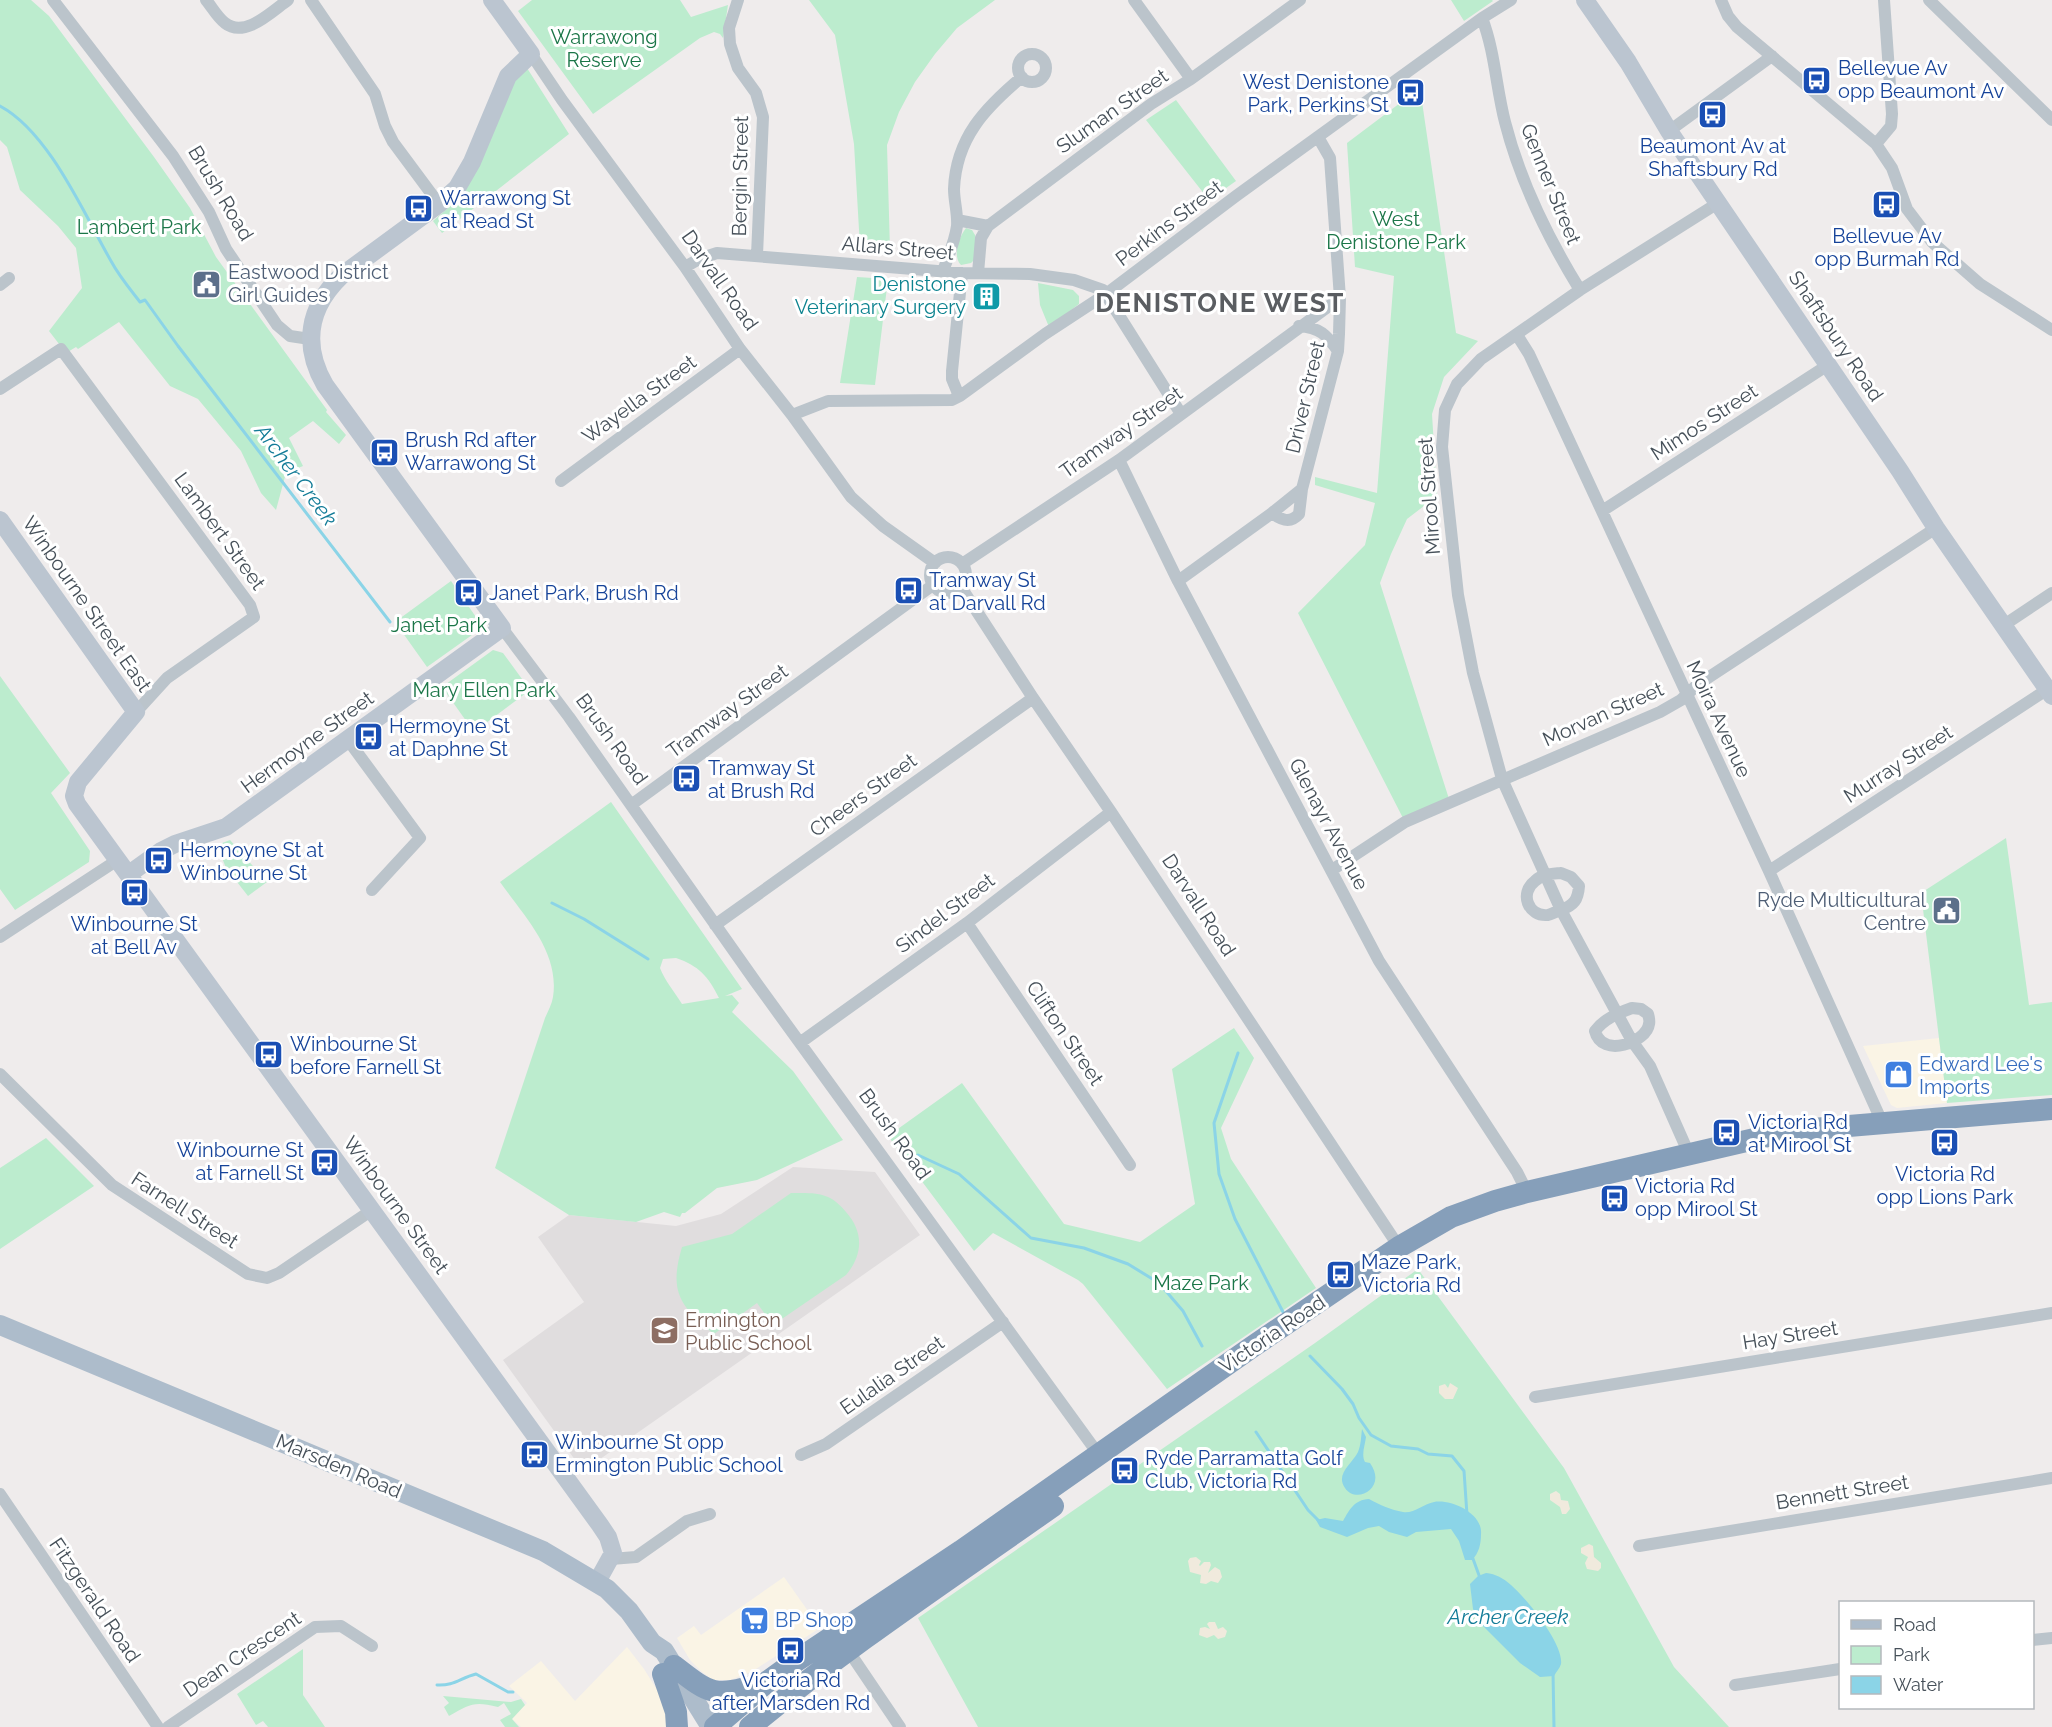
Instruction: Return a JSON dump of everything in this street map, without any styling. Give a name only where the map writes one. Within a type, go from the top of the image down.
[{"type":"highway","name":"Victoria Road","points":[[713,1727],[767,1682],[1099,1455],[1252,1347],[1399,1247],[1450,1217],[1527,1192],[1789,1131],[2052,1109]]},
{"type":"highway","name":"Victoria Road","points":[[750,1727],[848,1650],[1396,1266],[1444,1236],[1474,1222],[1788,1145],[1832,1139],[2052,1123]]},
{"type":"highway","points":[[668,1670],[713,1692],[734,1692],[767,1682]]},
{"type":"highway","points":[[668,1670],[677,1727]]},
{"type":"main road","name":"Marsden Road","points":[[0,1325],[543,1551],[597,1582],[629,1611],[652,1643],[654,1658],[668,1670],[713,1727]]},
{"type":"main road","name":"Marsden Road","points":[[668,1670],[696,1727]]},
{"type":"street","name":"Brush Road","points":[[53,0],[173,156],[209,212],[226,249],[277,326],[290,336],[310,339],[314,362],[325,385],[1099,1455]]},
{"type":"street","points":[[206,0],[225,23],[241,28],[255,23],[288,0]]},
{"type":"street","points":[[312,0],[375,94],[385,126],[393,142],[439,204]]},
{"type":"street","name":"Darvall Road","points":[[492,0],[562,100],[685,267],[740,349],[792,415],[851,497],[883,526],[935,563]]},
{"type":"street","name":"Bergin Street","points":[[738,0],[729,28],[730,44],[738,68],[756,93],[764,117],[757,255]]},
{"type":"street","points":[[1134,0],[1191,79]]},
{"type":"street","name":"Sluman Street","points":[[988,226],[1151,104],[1191,79],[1300,0]]},
{"type":"street","name":"Perkins Street","points":[[792,415],[828,401],[952,400],[959,396],[1045,334],[1106,294],[1318,137],[1482,18],[1511,0]]},
{"type":"street","name":"Shaftsbury Road","points":[[1585,0],[1628,62],[1669,131],[1828,364],[1936,528],[2050,692]]},
{"type":"street","points":[[1721,0],[1728,16],[1737,27],[1876,144],[1892,168],[1907,209],[1932,242],[1980,284],[2052,330]]},
{"type":"street","points":[[1876,144],[1891,126],[1892,114],[1884,0]]},
{"type":"street","points":[[1929,0],[2052,120]]},
{"type":"street","name":"Genner Street","points":[[1482,18],[1490,43],[1505,121],[1515,155],[1557,252],[1580,290]]},
{"type":"street","points":[[310,339],[316,311],[330,286],[457,188],[468,171],[508,76],[531,54]]},
{"type":"street","points":[[1669,131],[1772,56]]},
{"type":"street","points":[[943,271],[957,226],[954,190],[957,163],[973,127],[985,109],[1022,77]]},
{"type":"street","name":"Driver Street","points":[[1272,513],[1283,520],[1288,520],[1296,518],[1301,509],[1302,489],[1338,351],[1340,297],[1330,158],[1318,137]]},
{"type":"street","name":"Mirool Street","points":[[1689,1154],[1650,1066],[1632,1041],[1561,910],[1502,779],[1473,673],[1458,595],[1442,447],[1445,410],[1457,384],[1481,360],[1580,290],[1718,203]]},
{"type":"street","points":[[957,220],[988,226],[981,238],[978,273]]},
{"type":"street","name":"Allars Street","points":[[685,267],[717,253],[757,255],[962,273],[1030,274],[1074,280],[1103,290],[1106,294]]},
{"type":"street","points":[[959,396],[952,379],[952,371],[962,273]]},
{"type":"street","points":[[1106,294],[1181,414]]},
{"type":"street","name":"Tramway Street","points":[[962,564],[1119,460],[1340,297]]},
{"type":"street","points":[[1299,326],[1318,329],[1338,351]]},
{"type":"street","name":"Moira Avenue","points":[[1517,335],[1529,354],[1769,871],[1882,1122]]},
{"type":"street","name":"Lambert Street","points":[[0,389],[61,349],[250,605],[254,617],[166,678],[136,711]]},
{"type":"street","name":"Wayella Street","points":[[561,481],[740,349]]},
{"type":"street","name":"Mimos Street","points":[[1602,512],[1828,364]]},
{"type":"street","name":"Glenayr Avenue","points":[[1119,460],[1178,581],[1379,961],[1517,1172],[1527,1192]]},
{"type":"street","points":[[1178,581],[1302,489]]},
{"type":"street","name":"Winbourne Street East","points":[[0,520],[136,711],[78,782],[74,796],[77,804],[116,861]]},
{"type":"street","name":"Morvan Street","points":[[1332,870],[1405,822],[1660,712],[1681,700],[1697,685],[1936,528]]},
{"type":"street","points":[[946,558],[962,564],[966,574],[961,587],[956,591],[940,592],[933,585],[930,574],[935,563],[946,558]]},
{"type":"street","name":"Tramway Street","points":[[631,805],[933,585]]},
{"type":"street","name":"Darvall Road","points":[[961,587],[1399,1247]]},
{"type":"street","points":[[2004,625],[2052,593]]},
{"type":"street","name":"Hermoyne Street","points":[[129,874],[175,844],[226,827],[502,628]]},
{"type":"street","name":"Murray Street","points":[[1769,871],[2050,692]]},
{"type":"street","name":"Cheers Street","points":[[715,925],[1033,698]]},
{"type":"street","points":[[348,740],[420,838],[372,890]]},
{"type":"street","name":"Sindel Street","points":[[801,1042],[967,923],[1111,812]]},
{"type":"street","points":[[0,937],[116,861]]},
{"type":"street","name":"Winbourne Street","points":[[116,861],[129,874],[194,968],[600,1526],[613,1550],[611,1559]]},
{"type":"street","points":[[1561,873],[1571,877],[1579,886],[1578,897],[1572,906],[1561,910],[1549,915],[1536,914],[1527,905],[1526,895],[1533,882],[1545,874],[1561,873]]},
{"type":"street","name":"Clifton Street","points":[[967,923],[1130,1165]]},
{"type":"street","points":[[1632,1008],[1641,1008],[1648,1014],[1649,1026],[1642,1036],[1632,1041],[1617,1046],[1604,1044],[1597,1039],[1595,1031],[1600,1024],[1617,1013],[1632,1008]]},
{"type":"street","name":"Farnell Street","points":[[0,1074],[112,1185],[248,1274],[267,1278],[279,1273],[372,1210]]},
{"type":"street","name":"Hay Street","points":[[1535,1397],[2052,1312]]},
{"type":"street","name":"Eulalia Street","points":[[801,1455],[826,1444],[1003,1322]]},
{"type":"street","name":"Bennett Street","points":[[1639,1546],[2052,1478]]},
{"type":"street","name":"Fitzgerald Road","points":[[0,1494],[158,1727]]},
{"type":"street","points":[[597,1582],[611,1559],[636,1557],[687,1521],[710,1514]]},
{"type":"street","name":"Dean Crescent","points":[[168,1727],[315,1626],[341,1626],[372,1646]]},
{"type":"street","points":[[2034,1640],[2052,1638]]},
{"type":"street","points":[[848,1650],[900,1727]]},
{"type":"street","points":[[1735,1685],[1839,1669]]},
{"type":"shaded area","points":[[1939,1038],[1947,1103],[1897,1108],[1891,1105],[1863,1046]]},
{"type":"shaded area","name":"Ermington Public School","points":[[793,1167],[875,1172],[920,1235],[583,1471],[503,1360],[584,1302],[538,1237],[569,1215],[676,1226],[721,1214]]},
{"type":"shaded area","points":[[784,1577],[820,1628],[751,1672],[730,1680],[713,1680],[690,1660],[677,1638],[694,1626],[701,1635]]},
{"type":"shaded area","points":[[627,1647],[667,1706],[671,1727],[521,1727],[512,1719],[527,1703],[509,1686],[541,1661],[575,1701]]},
{"type":"green space","name":"Lambert Park","points":[[0,0],[31,0],[49,16],[154,157],[190,208],[216,257],[327,410],[326,412],[346,435],[339,444],[313,421],[289,438],[303,466],[286,473],[276,510],[261,493],[241,451],[198,399],[170,386],[119,322],[78,349],[76,347],[66,353],[49,331],[82,288],[76,248],[58,226],[20,190],[7,147],[0,140]]},
{"type":"green space","name":"Warrawong Reserve","points":[[532,0],[680,0],[691,17],[728,5],[723,38],[714,32],[700,38],[593,114],[518,11]]},
{"type":"green space","points":[[809,0],[995,0],[957,28],[915,82],[899,112],[887,145],[890,250],[860,247],[854,144],[835,35]]},
{"type":"green space","points":[[1451,0],[1492,0],[1493,1],[1464,21]]},
{"type":"green space","points":[[527,68],[569,134],[442,233],[433,221],[463,195],[515,80]]},
{"type":"green space","name":"West Denistone Park","points":[[1420,88],[1456,333],[1478,341],[1444,377],[1432,414],[1437,496],[1407,519],[1380,583],[1450,802],[1405,822],[1298,613],[1365,545],[1375,503],[1315,485],[1315,477],[1377,493],[1394,276],[1355,267],[1347,143]]},
{"type":"green space","points":[[1176,100],[1236,181],[1209,200],[1146,120]]},
{"type":"green space","points":[[966,228],[972,230],[975,235],[974,260],[961,265],[957,252],[959,241]]},
{"type":"green space","points":[[857,277],[888,279],[875,385],[840,383]]},
{"type":"green space","points":[[1038,283],[1073,290],[1079,296],[1079,304],[1049,327],[1040,305]]},
{"type":"green space","name":"Janet Park","points":[[451,581],[478,620],[479,630],[427,667],[395,622]]},
{"type":"green space","name":"Mary Ellen Park","points":[[493,650],[503,653],[530,690],[474,732],[442,687]]},
{"type":"green space","points":[[0,676],[70,773],[51,793],[90,851],[89,862],[15,910],[0,889]]},
{"type":"green space","points":[[611,802],[742,989],[725,996],[732,995],[739,1003],[732,1012],[793,1071],[843,1140],[757,1180],[717,1188],[682,1213],[680,1217],[664,1212],[636,1222],[569,1215],[495,1168],[552,1002],[554,981],[546,950],[538,935],[500,882]],"holes":[[[676,958],[702,973],[719,998],[682,1004],[660,968],[663,959]]]},
{"type":"green space","points":[[2006,838],[2029,1005],[2052,1002],[2052,1095],[1947,1103],[1921,893]]},
{"type":"green space","points":[[230,840],[267,882],[248,896],[226,868],[217,845]]},
{"type":"green space","name":"Maze Park","points":[[1234,1028],[1254,1058],[1221,1128],[1231,1159],[1316,1288],[1167,1389],[1078,1280],[993,1233],[974,1251],[888,1136],[962,1083],[1064,1224],[1140,1242],[1195,1204],[1172,1069]]},
{"type":"green space","points":[[46,1138],[94,1186],[0,1249],[0,1168]]},
{"type":"green space","points":[[791,1193],[824,1195],[835,1201],[846,1212],[856,1227],[858,1235],[856,1260],[846,1275],[773,1325],[757,1303],[714,1334],[692,1315],[680,1296],[677,1275],[682,1247],[732,1234]]},
{"type":"green space","points":[[1418,1269],[1564,1468],[1674,1667],[1729,1727],[978,1727],[918,1618]]},
{"type":"green space","points":[[303,1649],[303,1695],[325,1727],[268,1727],[263,1721],[256,1725],[237,1694]]},
{"type":"green space","points":[[443,1696],[511,1702],[521,1699],[525,1705],[512,1719],[519,1727],[505,1727],[500,1720],[511,1714],[504,1703],[498,1707],[483,1704],[472,1705],[449,1716],[444,1707],[449,1703]]},
{"type":"sand","points":[[1450,1383],[1458,1388],[1453,1399],[1445,1399],[1439,1393],[1439,1386],[1445,1384],[1448,1388]]},
{"type":"sand","points":[[1556,1491],[1560,1494],[1561,1500],[1568,1501],[1570,1509],[1566,1514],[1562,1514],[1560,1507],[1550,1500],[1550,1494]]},
{"type":"sand","points":[[1589,1544],[1593,1546],[1594,1557],[1601,1563],[1598,1571],[1587,1569],[1585,1563],[1588,1557],[1581,1553],[1581,1548]]},
{"type":"sand","points":[[1196,1557],[1201,1561],[1200,1566],[1204,1562],[1210,1562],[1208,1573],[1215,1567],[1220,1570],[1222,1577],[1218,1583],[1211,1581],[1206,1584],[1200,1583],[1201,1575],[1190,1572],[1188,1561]]},
{"type":"sand","points":[[1215,1622],[1218,1629],[1223,1627],[1227,1631],[1225,1637],[1218,1639],[1214,1635],[1207,1638],[1199,1635],[1200,1628],[1210,1629],[1207,1624]]},
{"type":"water","points":[[1362,1429],[1366,1437],[1364,1459],[1365,1462],[1370,1463],[1375,1472],[1375,1480],[1368,1491],[1356,1495],[1345,1488],[1342,1478],[1345,1469],[1358,1452]]},
{"type":"water","name":"Archer Creek","points":[[1369,1499],[1403,1512],[1411,1512],[1434,1502],[1449,1503],[1465,1509],[1477,1520],[1480,1527],[1481,1541],[1478,1551],[1472,1560],[1465,1560],[1459,1541],[1451,1529],[1416,1532],[1407,1537],[1389,1532],[1379,1526],[1347,1537],[1320,1527],[1316,1520],[1325,1518],[1343,1521],[1356,1503]]},
{"type":"water","name":"Archer Creek","points":[[1486,1573],[1493,1574],[1511,1585],[1543,1622],[1557,1645],[1560,1655],[1561,1664],[1554,1676],[1540,1677],[1520,1663],[1482,1625],[1473,1609],[1470,1584],[1478,1576]]},
{"type":"waterway","name":"Archer Creek","points":[[0,106],[18,118],[50,154],[77,198],[114,267],[140,302],[145,300],[390,622]]},
{"type":"waterway","name":"Archer Creek","points":[[552,903],[584,919],[648,959]]},
{"type":"waterway","name":"Archer Creek","points":[[1238,1053],[1214,1123],[1219,1174],[1235,1219],[1283,1312]]},
{"type":"waterway","name":"Archer Creek","points":[[918,1155],[959,1174],[1031,1238],[1084,1248],[1128,1264],[1159,1283],[1183,1311],[1202,1346]]},
{"type":"waterway","name":"Archer Creek","points":[[1310,1356],[1342,1389],[1371,1435],[1391,1446],[1418,1449],[1428,1454],[1452,1456],[1464,1471],[1467,1515]]},
{"type":"waterway","name":"Archer Creek","points":[[1256,1432],[1308,1510],[1319,1521]]},
{"type":"waterway","name":"Archer Creek","points":[[1472,1556],[1480,1578]]},
{"type":"waterway","name":"Archer Creek","points":[[1553,1672],[1554,1727]]},
{"type":"waterway","points":[[437,1685],[453,1683],[476,1674],[508,1692],[513,1692]]},
{"type":"place","name":"Bellevue Av opp Beaumont Av","points":[[1817,80]]},
{"type":"place","name":"West Denistone Park, Perkins St","points":[[1410,93]]},
{"type":"place","name":"Beaumont Av at Shaftsbury Rd","points":[[1713,115]]},
{"type":"place","name":"Bellevue Av opp Burmah Rd","points":[[1887,205]]},
{"type":"place","name":"Warrawong St at Read St","points":[[419,209]]},
{"type":"place","name":"Eastwood District Girl Guides","points":[[207,284]]},
{"type":"place","name":"Denistone Veterinary Surgery","points":[[987,296]]},
{"type":"place","name":"Brush Rd after Warrawong St","points":[[384,452]]},
{"type":"place","name":"Tramway St at Darvall Rd","points":[[908,591]]},
{"type":"place","name":"Janet Park, Brush Rd","points":[[468,593]]},
{"type":"place","name":"Hermoyne St at Daphne St","points":[[368,737]]},
{"type":"place","name":"Tramway St at Brush Rd","points":[[687,779]]},
{"type":"place","name":"Hermoyne St at Winbourne St","points":[[159,861]]},
{"type":"place","name":"Winbourne St at Bell Av","points":[[134,893]]},
{"type":"place","name":"Ryde Multicultural Centre","points":[[1947,911]]},
{"type":"place","name":"Winbourne St before Farnell St","points":[[269,1055]]},
{"type":"place","name":"Edward Lee's Imports","points":[[1898,1075]]},
{"type":"place","name":"Victoria Rd at Mirool St","points":[[1727,1133]]},
{"type":"place","name":"Victoria Rd opp Lions Park","points":[[1945,1143]]},
{"type":"place","name":"Winbourne St at Farnell St","points":[[325,1162]]},
{"type":"place","name":"Victoria Rd opp Mirool St","points":[[1614,1198]]},
{"type":"place","name":"Maze Park, Victoria Rd","points":[[1340,1274]]},
{"type":"place","name":"Ermington Public School","points":[[664,1331]]},
{"type":"place","name":"Winbourne St opp Ermington Public School","points":[[534,1454]]},
{"type":"place","name":"Ryde Parramatta Golf Club, Victoria Rd","points":[[1124,1470]]},
{"type":"place","name":"BP Shop","points":[[754,1620]]},
{"type":"place","name":"Victoria Rd after Marsden Rd","points":[[791,1650]]},
{"type":"district","name":"DENISTONE WEST","points":[[1220,303]]}]
